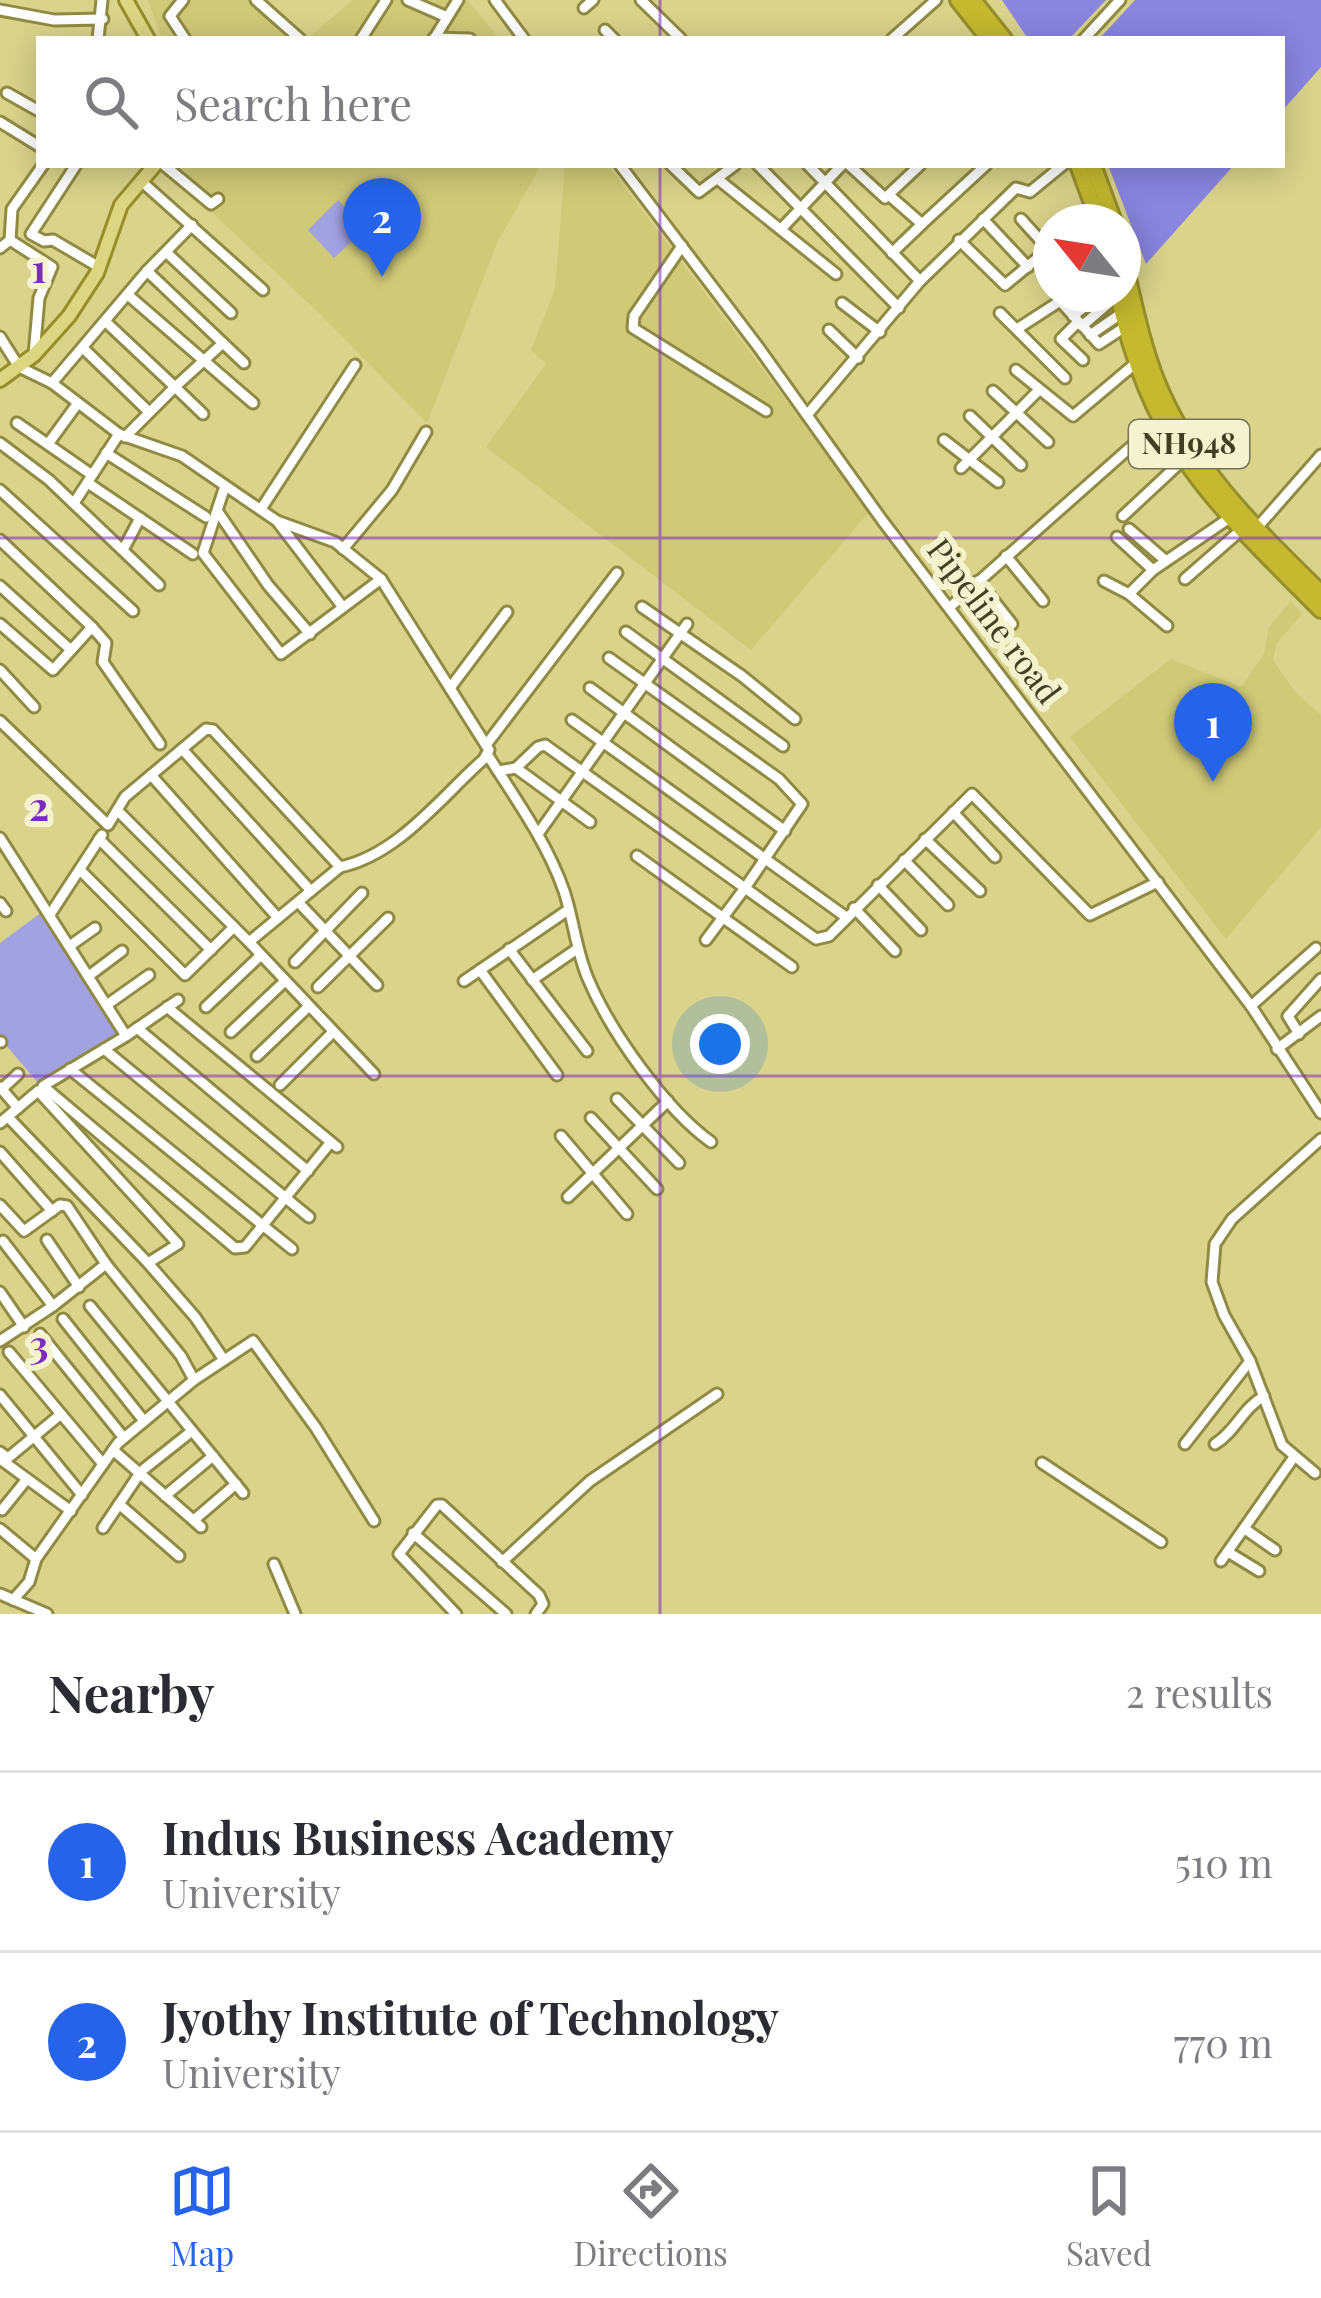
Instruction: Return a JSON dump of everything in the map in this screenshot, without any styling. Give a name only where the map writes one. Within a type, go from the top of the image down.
[{"type":"highway","points":[[958,0],[980,36]]},
{"type":"highway","points":[[973,0],[1002,36]]},
{"type":"highway","points":[[1079,168],[1093,204]]},
{"type":"highway","points":[[1094,168],[1107,204]]},
{"type":"highway","name":"NH948","points":[[1122,312],[1136,363],[1182,461],[1228,519],[1248,530],[1321,593]]},
{"type":"highway","name":"NH948","points":[[1136,312],[1169,410],[1248,530],[1321,610]]},
{"type":"main road","points":[[126,0],[146,36]]},
{"type":"main road","points":[[0,380],[34,355],[69,316],[99,267],[121,205],[156,168]]},
{"type":"street","points":[[99,36],[102,0]]},
{"type":"street","points":[[183,0],[170,16],[183,36]]},
{"type":"street","points":[[256,0],[297,36]]},
{"type":"street","points":[[363,36],[386,0]]},
{"type":"street","points":[[409,0],[447,16]]},
{"type":"street","points":[[435,36],[458,0]]},
{"type":"street","points":[[495,0],[522,36]]},
{"type":"street","points":[[640,0],[678,36]]},
{"type":"street","points":[[895,36],[936,0]]},
{"type":"street","points":[[1087,36],[1120,0]]},
{"type":"street","points":[[0,10],[54,20],[103,20]]},
{"type":"street","points":[[283,36],[290,30]]},
{"type":"street","points":[[7,93],[36,110]]},
{"type":"street","points":[[0,122],[36,144]]},
{"type":"street","points":[[34,355],[39,298],[52,267],[5,244],[12,209],[41,168]]},
{"type":"street","points":[[74,168],[32,234],[53,240],[99,267]]},
{"type":"street","points":[[164,168],[202,200],[211,204],[218,199]]},
{"type":"street","name":"Pipeline road","points":[[622,168],[1251,1006],[1321,1113]]},
{"type":"street","points":[[674,168],[699,192],[732,168]]},
{"type":"street","points":[[761,168],[899,308]]},
{"type":"street","points":[[811,168],[920,281]]},
{"type":"street","points":[[782,228],[842,168]]},
{"type":"street","points":[[849,168],[922,224]]},
{"type":"street","points":[[890,196],[917,168]]},
{"type":"street","points":[[892,253],[983,168]]},
{"type":"street","points":[[807,415],[959,240],[1016,188],[1030,192],[1059,168]]},
{"type":"street","points":[[719,180],[836,274]]},
{"type":"street","points":[[141,181],[263,290]]},
{"type":"street","points":[[983,219],[1028,267]]},
{"type":"street","points":[[1021,219],[1033,231]]},
{"type":"street","points":[[52,383],[192,225]]},
{"type":"street","points":[[959,240],[1002,284],[1033,263]]},
{"type":"street","points":[[682,246],[634,316],[633,328],[766,411]]},
{"type":"street","points":[[166,252],[230,313]]},
{"type":"street","points":[[147,271],[244,364]]},
{"type":"street","points":[[128,295],[253,403]]},
{"type":"street","points":[[842,303],[880,332]]},
{"type":"street","points":[[1017,329],[1043,312]]},
{"type":"street","points":[[1070,312],[1099,344],[1124,320]]},
{"type":"street","points":[[1081,324],[1089,312]]},
{"type":"street","points":[[1083,360],[1061,339],[1096,312]]},
{"type":"street","points":[[1000,313],[1065,378]]},
{"type":"street","points":[[107,323],[203,414]]},
{"type":"street","points":[[829,330],[858,358]]},
{"type":"street","points":[[0,337],[19,367],[52,383],[122,435],[169,449],[277,521],[342,606]]},
{"type":"street","points":[[74,503],[122,435],[223,343]]},
{"type":"street","points":[[84,349],[149,412]]},
{"type":"street","points":[[1016,370],[1073,416],[1136,363]]},
{"type":"street","points":[[261,509],[355,365]]},
{"type":"street","points":[[964,463],[1039,390]]},
{"type":"street","points":[[993,391],[1048,442]]},
{"type":"street","points":[[48,444],[78,403]]},
{"type":"street","points":[[970,416],[1021,465]]},
{"type":"street","points":[[950,607],[1160,421]]},
{"type":"street","points":[[17,423],[194,554]]},
{"type":"street","points":[[343,549],[392,490],[426,432]]},
{"type":"street","points":[[944,440],[964,463],[998,482]]},
{"type":"street","points":[[0,443],[74,503],[159,585]]},
{"type":"street","points":[[106,453],[206,517]]},
{"type":"street","points":[[1185,580],[1248,530],[1321,455]]},
{"type":"street","points":[[1123,516],[1182,461]]},
{"type":"street","points":[[225,486],[203,553],[281,654],[381,578]]},
{"type":"street","points":[[0,490],[133,611]]},
{"type":"street","points":[[218,512],[268,585],[310,634]]},
{"type":"street","points":[[123,550],[140,518]]},
{"type":"street","points":[[1129,594],[1153,570],[1228,519]]},
{"type":"street","points":[[277,521],[334,542],[381,578],[538,834],[564,893],[590,983],[640,1068],[711,1142]]},
{"type":"street","points":[[1129,529],[1166,561]]},
{"type":"street","points":[[1117,537],[1153,570]]},
{"type":"street","points":[[0,540],[106,643],[103,662],[160,744]]},
{"type":"street","points":[[1006,556],[1043,601]]},
{"type":"street","points":[[249,942],[340,867],[357,863],[402,837],[487,749],[617,573]]},
{"type":"street","points":[[978,580],[1012,624]]},
{"type":"street","points":[[1104,581],[1129,594],[1167,626]]},
{"type":"street","points":[[0,586],[70,650]]},
{"type":"street","points":[[643,607],[684,628],[795,718]]},
{"type":"street","points":[[449,688],[507,612]]},
{"type":"street","points":[[0,624],[51,669],[92,627]]},
{"type":"street","points":[[538,834],[684,628]]},
{"type":"street","points":[[626,632],[783,746]]},
{"type":"street","points":[[609,658],[800,798],[802,804],[785,831],[706,940]]},
{"type":"street","points":[[0,670],[34,706]]},
{"type":"street","points":[[590,688],[785,831]]},
{"type":"street","points":[[572,720],[850,913],[895,951]]},
{"type":"street","points":[[0,722],[108,825]]},
{"type":"street","points":[[51,913],[125,797],[206,729],[213,730],[340,867]]},
{"type":"street","points":[[498,771],[516,768],[542,744],[816,939],[829,936],[972,794],[1090,914],[1158,882]]},
{"type":"street","points":[[182,749],[310,891]]},
{"type":"street","points":[[516,768],[590,822]]},
{"type":"street","points":[[151,775],[278,918]]},
{"type":"street","points":[[117,810],[374,1074]]},
{"type":"street","points":[[953,812],[995,857]]},
{"type":"street","points":[[0,838],[126,1036]]},
{"type":"street","points":[[99,839],[211,950]]},
{"type":"street","points":[[925,839],[980,891]]},
{"type":"street","points":[[637,856],[793,967]]},
{"type":"street","points":[[904,860],[948,904]]},
{"type":"street","points":[[80,870],[185,975],[234,927]]},
{"type":"street","points":[[878,884],[921,930]]},
{"type":"street","points":[[295,962],[362,893]]},
{"type":"street","points":[[298,902],[377,985]]},
{"type":"street","points":[[464,981],[568,910]]},
{"type":"street","points":[[318,987],[388,918]]},
{"type":"street","points":[[71,945],[95,928]]},
{"type":"street","points":[[1251,1006],[1316,948]]},
{"type":"street","points":[[508,949],[586,1051]]},
{"type":"street","points":[[532,980],[577,949]]},
{"type":"street","points":[[90,975],[122,951]]},
{"type":"street","points":[[206,1006],[261,955]]},
{"type":"street","points":[[479,970],[557,1075]]},
{"type":"street","points":[[108,1004],[149,975]]},
{"type":"street","points":[[1299,1034],[1288,1016],[1321,979]]},
{"type":"street","points":[[230,1032],[285,981]]},
{"type":"street","points":[[167,1007],[334,1145],[244,1247],[235,1248],[43,1086],[126,1036],[167,1007],[178,1000]]},
{"type":"street","points":[[257,1056],[308,1007]]},
{"type":"street","points":[[1277,1049],[1321,1016]]},
{"type":"street","points":[[137,1028],[308,1171]]},
{"type":"street","points":[[280,1085],[332,1033]]},
{"type":"street","points":[[104,1049],[309,1217]]},
{"type":"street","points":[[70,1069],[292,1250]]},
{"type":"street","points":[[18,1073],[1,1088],[18,1108]]},
{"type":"street","points":[[148,1263],[178,1244],[38,1090],[4,1120],[148,1263],[195,1316],[224,1360]]},
{"type":"street","points":[[616,1099],[679,1163]]},
{"type":"street","points":[[568,1197],[668,1101]]},
{"type":"street","points":[[591,1118],[657,1189]]},
{"type":"street","points":[[561,1136],[628,1214]]},
{"type":"street","points":[[1315,1473],[1282,1445],[1250,1360],[1224,1315],[1212,1282],[1215,1244],[1232,1219],[1321,1139]]},
{"type":"street","points":[[0,1152],[52,1211]]},
{"type":"street","points":[[0,1205],[24,1231],[62,1204],[68,1207],[106,1264],[181,1356],[194,1380]]},
{"type":"street","points":[[47,1240],[80,1287]]},
{"type":"street","points":[[3,1241],[53,1306]]},
{"type":"street","points":[[103,1464],[3,1344],[106,1264]]},
{"type":"street","points":[[0,1292],[24,1327]]},
{"type":"street","points":[[89,1306],[240,1489],[197,1524],[113,1450]]},
{"type":"street","points":[[63,1318],[145,1421]]},
{"type":"street","points":[[40,1334],[124,1438]]},
{"type":"street","points":[[13,1600],[124,1438],[194,1380],[255,1342],[374,1521]]},
{"type":"street","points":[[1185,1444],[1250,1360]]},
{"type":"street","points":[[502,1562],[590,1481],[717,1394]]},
{"type":"street","points":[[0,1395],[82,1495]]},
{"type":"street","points":[[1215,1444],[1264,1396]]},
{"type":"street","points":[[1213,1409],[1241,1418]]},
{"type":"street","points":[[0,1455],[8,1458],[61,1414]]},
{"type":"street","points":[[103,1528],[142,1471],[192,1431]]},
{"type":"street","points":[[0,1455],[71,1511]]},
{"type":"street","points":[[166,1496],[213,1456]]},
{"type":"street","points":[[1259,1571],[1225,1557],[1294,1457]]},
{"type":"street","points":[[1042,1463],[1161,1542]]},
{"type":"street","points":[[2,1510],[27,1479]]},
{"type":"street","points":[[119,1504],[179,1556]]},
{"type":"street","points":[[456,1614],[399,1554],[442,1505],[543,1600],[536,1614]]},
{"type":"street","points":[[0,1529],[37,1559]]},
{"type":"street","points":[[1244,1529],[1274,1550]]},
{"type":"street","points":[[413,1533],[506,1614]]},
{"type":"street","points":[[274,1564],[295,1614]]},
{"type":"street","points":[[0,1594],[47,1614]]},
{"type":"shaded area","points":[[148,0],[260,0],[298,36],[161,36]]},
{"type":"shaded area","points":[[353,0],[467,0],[497,36],[311,36]]},
{"type":"shaded area","points":[[1002,0],[1106,0],[1072,36],[1026,36]]},
{"type":"shaded area","points":[[1135,0],[1321,0],[1321,67],[1285,108],[1285,36],[1102,36]]},
{"type":"shaded area","points":[[165,168],[539,168],[498,241],[427,423]]},
{"type":"shaded area","points":[[565,168],[610,168],[870,511],[751,650],[486,447],[546,364],[531,350],[555,289]]},
{"type":"shaded area","points":[[1109,168],[1231,168],[1146,264],[1141,251],[1141,204],[1123,204]]},
{"type":"shaded area","points":[[338,200],[365,229],[334,258],[308,230]]},
{"type":"shaded area","points":[[1291,601],[1302,614],[1277,643],[1273,660],[1295,692],[1321,715],[1321,827],[1226,939],[1070,737],[1171,659],[1241,687],[1264,654],[1269,627]]},
{"type":"shaded area","points":[[45,910],[121,1034],[38,1083],[0,1038],[0,943]]},
{"type":"place","name":"Jyothy Institute of Technology","points":[[382,277]]},
{"type":"place","name":"Indus Business Academy","points":[[1213,782]]}]
